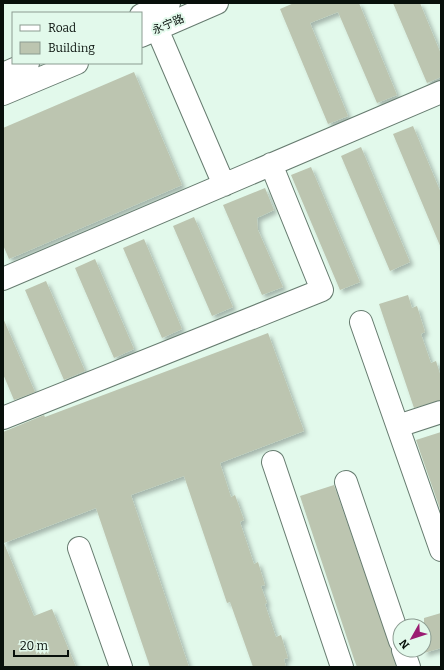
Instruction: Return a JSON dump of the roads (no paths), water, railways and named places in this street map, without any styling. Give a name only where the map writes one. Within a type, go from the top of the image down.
[{"type":"street","name":"永宁路","points":[[154,15],[217,3]]},
{"type":"street","points":[[154,15],[224,185]]},
{"type":"street","points":[[3,74],[26,64]]},
{"type":"street","points":[[3,94],[75,64]]},
{"type":"street","points":[[3,278],[441,92]]},
{"type":"street","points":[[3,418],[322,290],[272,164]]},
{"type":"street","points":[[362,322],[441,550]]},
{"type":"street","points":[[398,426],[441,412]]},
{"type":"street","points":[[273,462],[342,667]]},
{"type":"street","points":[[346,482],[392,618]]},
{"type":"street","points":[[79,548],[121,667]]}]
